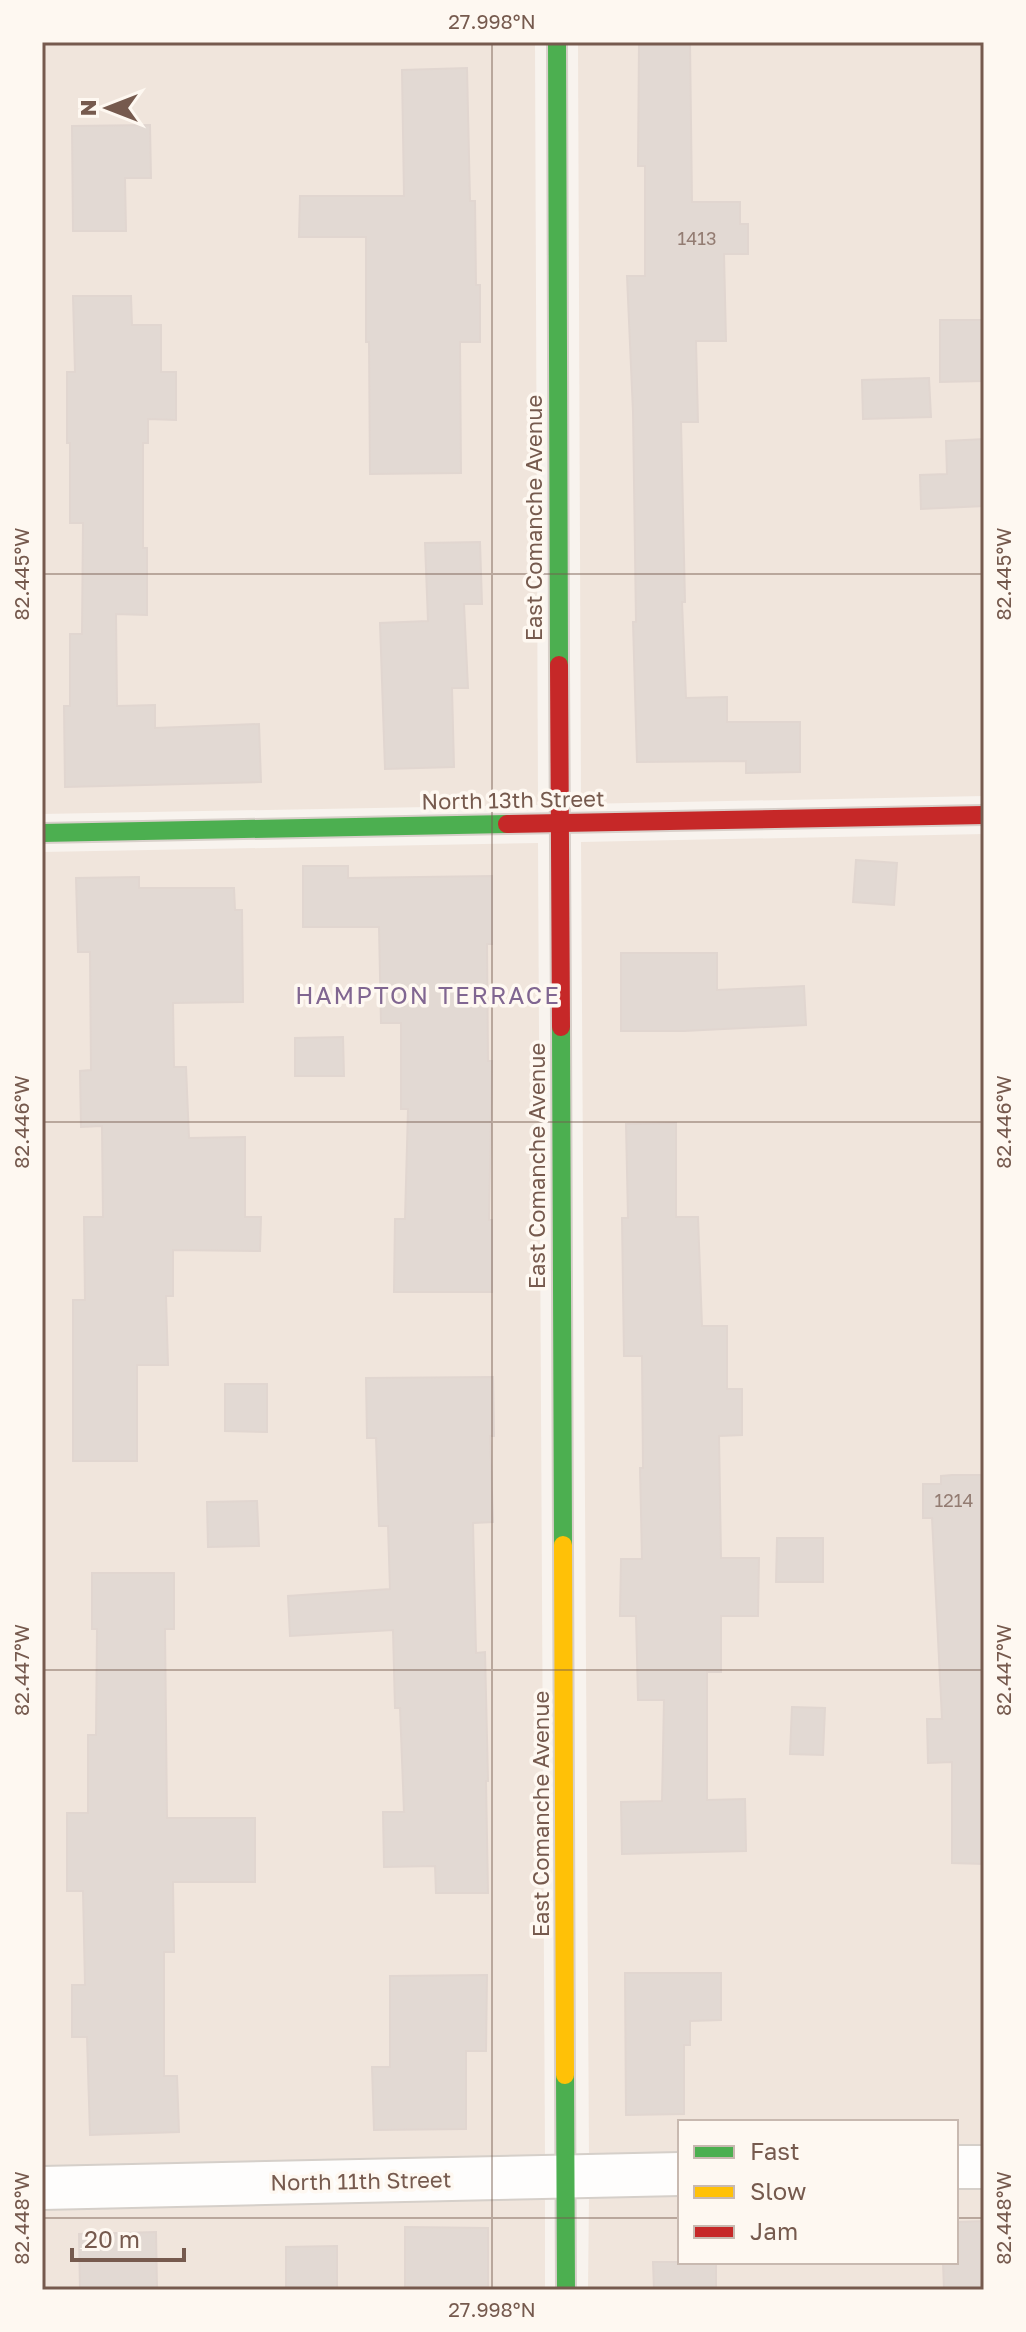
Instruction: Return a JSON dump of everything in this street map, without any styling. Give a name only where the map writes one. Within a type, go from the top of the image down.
[{"type":"street","name":"East Comanche Avenue","points":[[557,42],[566,2290]]},
{"type":"street","name":"North 13th Street","points":[[42,833],[984,815]]},
{"type":"street","points":[[958,2167],[984,2167]]},
{"type":"street","name":"North 11th Street","points":[[42,2188],[678,2174]]},
{"type":"shaded area","points":[[42,42],[535,42],[538,805],[42,814]]},
{"type":"shaded area","points":[[578,42],[984,42],[984,796],[581,804]]},
{"type":"shaded area","points":[[984,834],[984,2147],[958,2148],[958,2120],[678,2120],[678,2155],[589,2157],[581,842]]},
{"type":"shaded area","points":[[538,843],[545,2158],[42,2169],[42,852]]},
{"type":"shaded area","points":[[958,2186],[984,2186],[984,2290],[588,2290],[589,2195],[678,2193],[678,2264],[958,2264]]},
{"type":"shaded area","points":[[545,2196],[545,2290],[42,2290],[42,2207]]},
{"type":"building","points":[[639,42],[690,42],[692,202],[740,202],[740,224],[748,224],[748,254],[724,254],[726,341],[696,341],[698,422],[681,422],[686,698],[727,697],[727,722],[800,722],[800,772],[746,773],[746,761],[637,762],[633,412],[627,276],[645,276],[645,166],[638,166]]},
{"type":"building","points":[[467,68],[470,201],[475,201],[480,342],[460,342],[461,473],[370,474],[366,237],[299,237],[300,196],[404,196],[402,70]]},
{"type":"building","points":[[150,125],[151,178],[125,178],[126,231],[73,231],[72,126]]},
{"type":"building","points":[[73,296],[131,296],[132,325],[161,325],[161,372],[176,372],[176,420],[148,419],[148,443],[143,443],[143,548],[147,548],[147,615],[116,614],[117,706],[155,705],[155,728],[259,724],[261,782],[65,787],[64,706],[70,706],[70,634],[82,634],[83,523],[70,523],[70,443],[67,443],[67,372],[75,372]]},
{"type":"building","points":[[940,320],[984,320],[984,381],[940,382]]},
{"type":"building","points":[[929,378],[931,417],[863,419],[862,380]]},
{"type":"building","points":[[984,439],[984,506],[921,509],[920,475],[947,474],[946,441]]},
{"type":"building","points":[[480,542],[482,604],[464,604],[468,688],[452,688],[454,767],[385,769],[380,623],[428,621],[425,543]]},
{"type":"building","points":[[856,860],[897,863],[894,905],[853,902]]},
{"type":"building","points":[[303,866],[348,866],[348,878],[492,876],[492,944],[487,944],[488,1061],[492,1061],[489,1220],[492,1220],[492,1292],[394,1292],[395,1219],[405,1219],[408,1109],[401,1109],[401,1023],[381,1023],[379,927],[303,927]]},
{"type":"building","points":[[139,877],[139,888],[234,888],[235,910],[242,910],[243,1002],[173,1003],[174,1067],[186,1067],[189,1138],[245,1137],[245,1217],[261,1217],[260,1251],[173,1250],[173,1296],[166,1296],[168,1365],[137,1365],[137,1461],[73,1461],[73,1300],[85,1300],[84,1217],[103,1217],[102,1126],[81,1127],[80,1071],[91,1070],[90,952],[78,952],[76,878]]},
{"type":"building","points":[[621,953],[717,953],[717,990],[804,986],[806,1025],[621,1031]]},
{"type":"building","points":[[343,1037],[344,1076],[295,1076],[295,1038]]},
{"type":"building","points":[[676,1123],[676,1217],[698,1217],[702,1326],[727,1326],[727,1389],[742,1389],[742,1435],[719,1436],[721,1558],[759,1558],[758,1616],[721,1616],[721,1672],[707,1672],[707,1800],[745,1799],[746,1851],[622,1854],[621,1802],[662,1801],[664,1700],[638,1700],[636,1616],[620,1616],[621,1559],[642,1559],[642,1356],[624,1356],[622,1218],[628,1218],[626,1124]]},
{"type":"building","points":[[493,1377],[494,1436],[490,1436],[493,1522],[473,1523],[476,1653],[485,1652],[488,1893],[436,1893],[435,1866],[384,1867],[383,1812],[404,1812],[400,1708],[395,1708],[393,1630],[290,1636],[288,1596],[390,1589],[388,1526],[379,1526],[376,1438],[367,1438],[366,1378]]},
{"type":"building","points":[[225,1384],[267,1384],[267,1432],[225,1431]]},
{"type":"building","points":[[984,1475],[984,1864],[952,1863],[952,1762],[928,1763],[927,1719],[942,1719],[932,1518],[923,1518],[923,1484],[941,1484],[941,1476]]},
{"type":"building","points":[[257,1501],[259,1546],[208,1547],[207,1502]]},
{"type":"building","points":[[777,1538],[823,1538],[823,1582],[776,1582]]},
{"type":"building","points":[[92,1573],[174,1573],[174,1629],[165,1629],[167,1818],[255,1818],[255,1882],[173,1882],[174,1952],[164,1952],[164,2076],[177,2076],[179,2132],[90,2135],[87,2037],[72,2037],[72,1985],[85,1985],[83,1891],[67,1891],[67,1813],[88,1813],[88,1735],[96,1735],[97,1629],[92,1629]]},
{"type":"building","points":[[792,1707],[825,1708],[823,1755],[790,1754]]},
{"type":"building","points":[[625,1973],[721,1973],[721,2020],[690,2021],[690,2045],[684,2045],[684,2114],[626,2115]]},
{"type":"building","points":[[487,1975],[486,2051],[466,2051],[466,2129],[374,2130],[372,2067],[390,2067],[390,1976]]},
{"type":"building","points":[[984,2221],[984,2290],[944,2290],[943,2264],[958,2264],[958,2222]]},
{"type":"building","points":[[405,2227],[488,2228],[488,2287],[405,2287]]},
{"type":"building","points":[[156,2232],[157,2290],[80,2290],[79,2234]]},
{"type":"building","points":[[337,2246],[337,2290],[286,2290],[286,2247]]},
{"type":"building","points":[[653,2262],[716,2264],[716,2290],[654,2290]]},
{"type":"traffic: fast","points":[[557,42],[559,665]]},
{"type":"traffic: fast","points":[[42,833],[507,824]]},
{"type":"traffic: fast","points":[[561,1027],[563,1545]]},
{"type":"traffic: fast","points":[[565,2075],[566,2290]]},
{"type":"traffic: slow","points":[[563,1545],[565,2075]]},
{"type":"traffic: jam","points":[[559,665],[561,1027]]},
{"type":"traffic: jam","points":[[507,824],[984,815]]},
{"type":"district","name":"HAMPTON TERRACE","points":[[428,996]]}]
